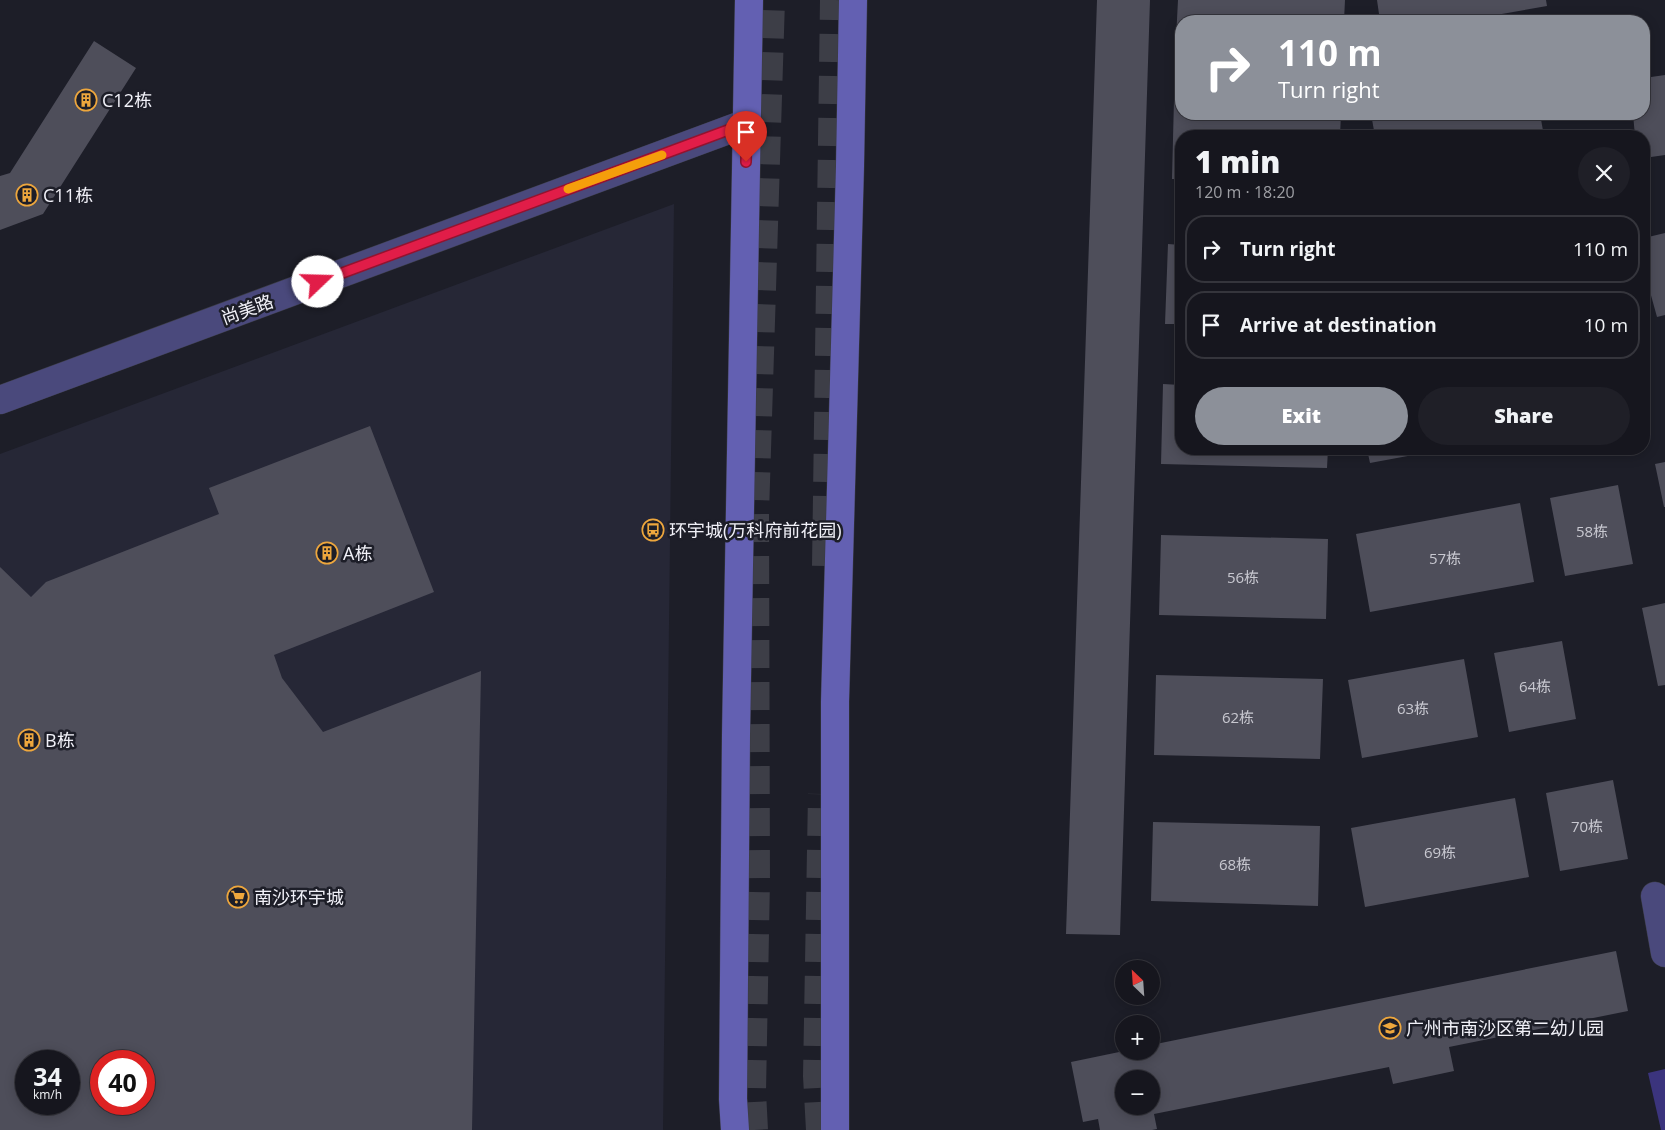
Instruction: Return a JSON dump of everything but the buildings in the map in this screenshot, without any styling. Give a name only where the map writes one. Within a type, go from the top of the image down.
[{"type":"main road","points":[[735,1130],[733,1099],[736,735],[749,0]]},
{"type":"main road","points":[[835,1130],[835,702],[850,166],[852,0]]},
{"type":"street","name":"尚美路","points":[[0,400],[747,123]]},
{"type":"street","points":[[1654,896],[1665,953]]},
{"type":"shaded area","name":"南沙环宇城","points":[[674,204],[663,1130],[0,1130],[0,454]]},
{"type":"shaded area","points":[[1665,1069],[1665,1130],[1661,1130],[1648,1073]]},
{"type":"tunnel","points":[[754,1130],[752,1092],[756,880],[755,514],[771,0]]},
{"type":"tunnel","points":[[826,566],[834,0]]},
{"type":"tunnel","points":[[820,1130],[817,1076],[822,794]]},
{"type":"slow traffic","points":[[568,189],[662,155]]},
{"type":"place","name":"C12栋","points":[[86,100]]},
{"type":"place","name":"C11栋","points":[[27,195]]},
{"type":"place","name":"环宇城(万科府前花园)","points":[[653,530]]},
{"type":"place","name":"A栋","points":[[327,553]]},
{"type":"place","name":"B栋","points":[[29,740]]},
{"type":"place","name":"南沙环宇城","points":[[238,897]]},
{"type":"place","name":"广州市南沙区第二幼儿园","points":[[1390,1028]]},
{"type":"route","points":[[318,282],[747,123],[746,162]]}]
